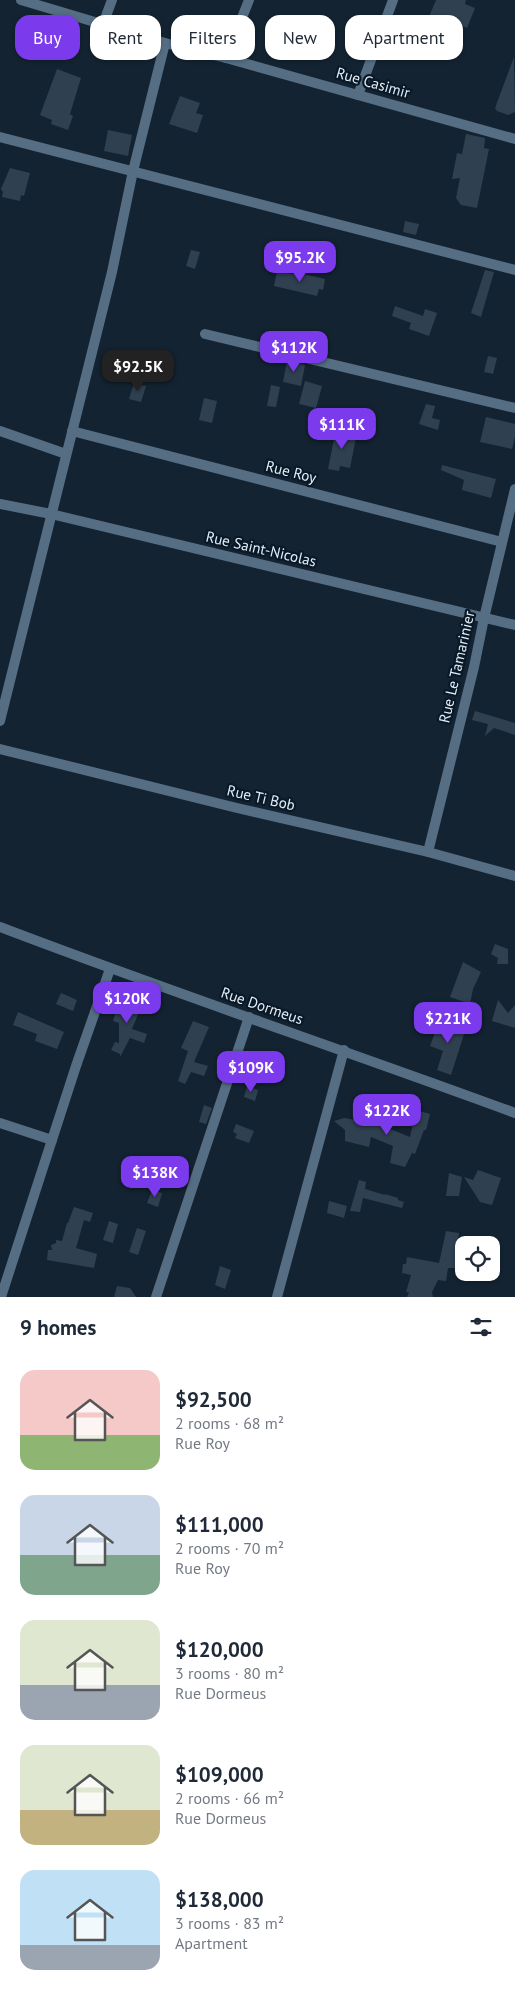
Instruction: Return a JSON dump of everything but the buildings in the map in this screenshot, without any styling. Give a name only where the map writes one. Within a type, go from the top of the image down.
[{"type":"street","name":"Rue Casimir","points":[[21,0],[90,20]]},
{"type":"street","points":[[106,15],[112,0]]},
{"type":"street","points":[[243,15],[249,0]]},
{"type":"street","points":[[358,95],[393,0]]},
{"type":"street","name":"Rue Casimir","points":[[161,41],[171,44]]},
{"type":"street","points":[[0,721],[112,272],[134,171],[166,43]]},
{"type":"street","name":"Rue Casimir","points":[[233,60],[515,139]]},
{"type":"street","points":[[0,137],[515,270]]},
{"type":"street","points":[[204,334],[515,408]]},
{"type":"street","name":"Rue Roy","points":[[72,430],[502,542]]},
{"type":"street","points":[[0,431],[66,454]]},
{"type":"street","name":"Rue Le Tamarinier","points":[[428,852],[474,667],[515,489]]},
{"type":"street","name":"Rue Saint-Nicolas","points":[[0,504],[51,514],[515,625]]},
{"type":"street","name":"Rue Ti Bob","points":[[0,749],[228,806],[428,852],[515,876]]},
{"type":"street","name":"Rue Dormeus","points":[[0,927],[110,969],[344,1050],[515,1113]]},
{"type":"street","points":[[1,1297],[110,969]]},
{"type":"street","points":[[156,1297],[249,1017]]},
{"type":"street","points":[[278,1297],[344,1050]]},
{"type":"street","points":[[0,1123],[52,1140]]}]
